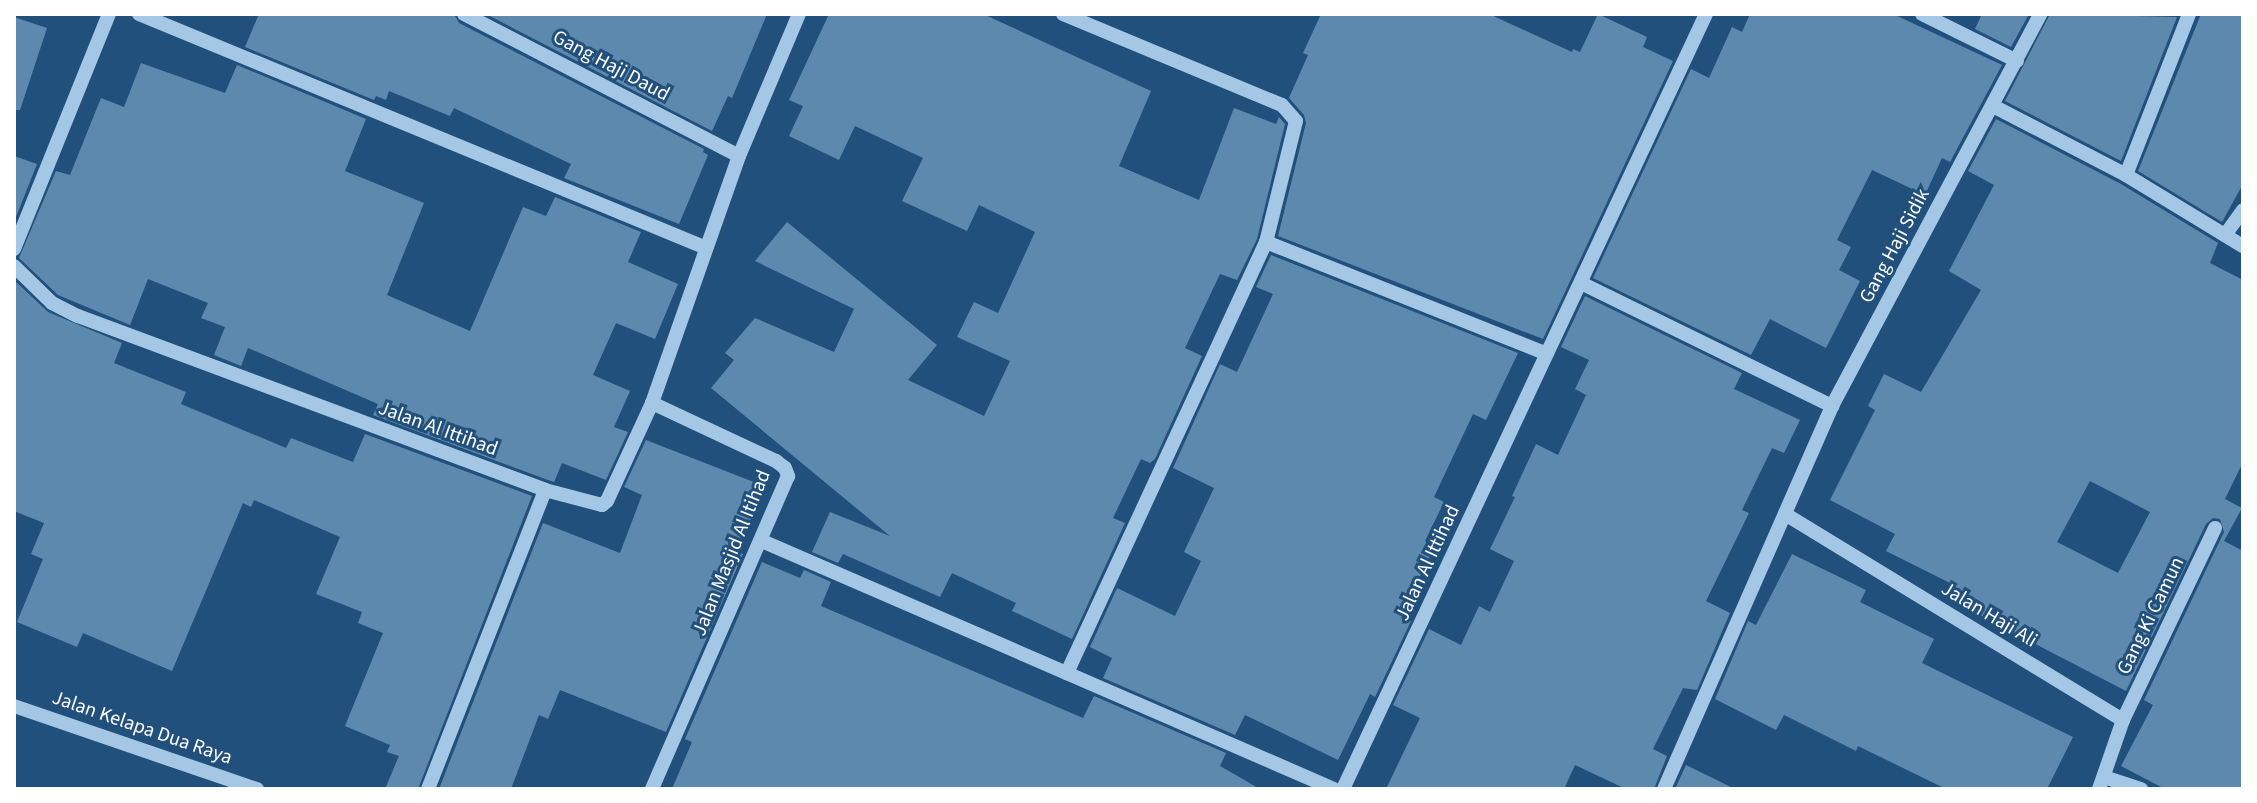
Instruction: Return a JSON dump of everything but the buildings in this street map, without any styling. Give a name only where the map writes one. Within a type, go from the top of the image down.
[{"type":"street","points":[[14,249],[109,14]]},
{"type":"street","points":[[139,14],[704,247]]},
{"type":"street","name":"Gang Haji Daud","points":[[464,14],[739,156]]},
{"type":"street","name":"Jalan Al Ittihad","points":[[14,266],[52,303],[78,316],[545,490],[602,505],[607,501],[652,403],[704,247],[799,14]]},
{"type":"street","points":[[1063,14],[1290,110],[1296,121],[1295,138],[1266,242],[1067,673]]},
{"type":"street","name":"Jalan Al Ittihad","points":[[1343,789],[1706,14]]},
{"type":"street","points":[[1922,14],[2017,61]]},
{"type":"street","name":"Gang Haji Sidik","points":[[1832,406],[2040,14]]},
{"type":"street","points":[[2126,175],[2189,14]]},
{"type":"street","points":[[1993,106],[2126,175],[2243,246]]},
{"type":"street","points":[[2225,235],[2243,210]]},
{"type":"street","points":[[1266,242],[1547,354]]},
{"type":"street","points":[[1581,283],[1832,406],[1664,789]]},
{"type":"street","name":"Jalan Masjid Al Itihad","points":[[652,403],[785,468],[788,476],[652,789]]},
{"type":"street","points":[[428,789],[545,490]]},
{"type":"street","name":"Jalan Haji Ali","points":[[1785,514],[2123,720]]},
{"type":"street","name":"Gang Ki Camun","points":[[2123,720],[2215,528]]},
{"type":"street","points":[[762,541],[1334,789]]},
{"type":"street","name":"Jalan Kelapa Dua Raya","points":[[14,706],[257,789]]},
{"type":"street","points":[[2123,720],[2102,783],[2141,789]]}]
